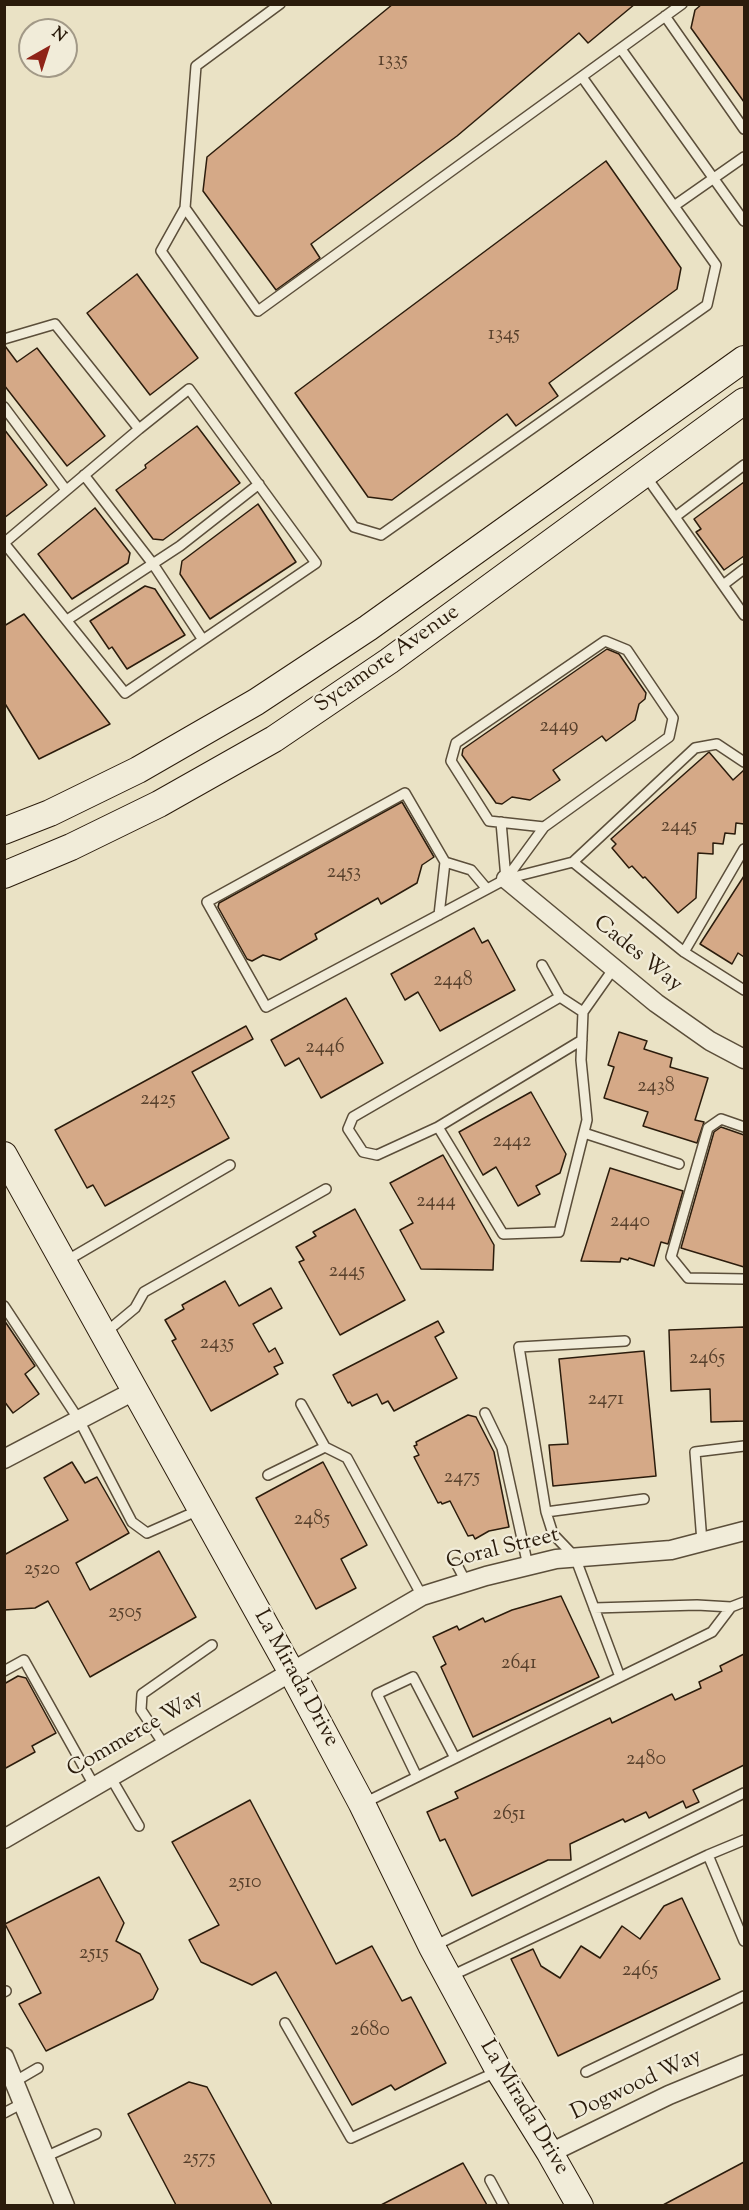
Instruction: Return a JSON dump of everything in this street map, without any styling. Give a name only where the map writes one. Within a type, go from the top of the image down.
[{"type":"main road","name":"Sycamore Avenue","points":[[4,831],[50,813],[138,770],[256,702],[368,628],[744,359]]},
{"type":"main road","name":"Sycamore Avenue","points":[[4,875],[71,847],[159,804],[274,739],[389,661],[744,401]]},
{"type":"main road","name":"La Mirada Drive","points":[[4,1155],[292,1673],[362,1804],[432,1947],[499,2071],[580,2205]]},
{"type":"street","name":"Cades Way","points":[[506,879],[656,1003],[710,1041],[744,1059]]},
{"type":"street","points":[[4,1459],[134,1391]]},
{"type":"street","name":"Coral Street","points":[[292,1673],[422,1596],[466,1582],[556,1559],[671,1550],[744,1531]]},
{"type":"street","name":"Commerce Way","points":[[4,1839],[292,1673]]},
{"type":"street","points":[[4,2056],[65,2205]]},
{"type":"street","name":"Dogwood Way","points":[[550,2153],[669,2095],[744,2064]]},
{"type":"lane","points":[[280,4],[196,66],[185,208],[161,251],[354,527],[381,535],[707,305],[716,265],[582,77]]},
{"type":"lane","points":[[185,208],[258,312],[682,4]]},
{"type":"lane","points":[[665,16],[744,129]]},
{"type":"lane","points":[[621,49],[744,221]]},
{"type":"lane","points":[[674,206],[744,157]]},
{"type":"lane","points":[[4,339],[55,324],[139,429]]},
{"type":"lane","points":[[189,388],[316,563],[125,693],[4,543],[139,429],[189,388]]},
{"type":"lane","points":[[4,407],[66,490]]},
{"type":"lane","points":[[675,517],[744,465]]},
{"type":"lane","points":[[644,474],[744,615]]},
{"type":"lane","points":[[84,475],[153,564],[203,640]]},
{"type":"lane","points":[[67,620],[153,564],[259,484]]},
{"type":"lane","points":[[723,585],[744,569]]},
{"type":"lane","points":[[506,879],[544,827],[669,737],[673,718],[627,650],[605,641],[456,742],[451,761],[489,821],[544,827]]},
{"type":"lane","points":[[439,915],[445,862],[405,793],[207,902],[266,1007],[439,915],[506,879],[573,862],[695,748],[717,744],[744,762]]},
{"type":"lane","points":[[501,822],[506,879]]},
{"type":"lane","points":[[684,952],[744,849]]},
{"type":"lane","points":[[445,862],[471,870],[487,889]]},
{"type":"lane","points":[[573,862],[684,952],[744,990]]},
{"type":"lane","points":[[543,965],[560,997],[583,1012]]},
{"type":"lane","points":[[438,1127],[503,1234],[559,1232],[587,1120],[582,1060],[583,1012],[614,968]]},
{"type":"lane","points":[[560,997],[353,1117],[348,1130],[363,1152],[377,1155],[438,1127],[582,1040]]},
{"type":"lane","points":[[744,1127],[721,1119],[708,1128],[670,1257],[688,1278],[744,1279]]},
{"type":"lane","points":[[584,1132],[679,1164]]},
{"type":"lane","points":[[63,1263],[230,1165]]},
{"type":"lane","points":[[103,1335],[135,1308],[144,1292],[326,1189]]},
{"type":"lane","points":[[4,1306],[79,1420],[132,1522],[147,1533],[200,1509]]},
{"type":"lane","points":[[620,1677],[575,1557],[553,1533],[546,1512],[519,1347],[625,1341]]},
{"type":"lane","points":[[301,1404],[325,1447],[347,1458],[422,1596]]},
{"type":"lane","points":[[485,1413],[502,1448],[528,1566]]},
{"type":"lane","points":[[702,1542],[695,1452],[744,1446]]},
{"type":"lane","points":[[267,1475],[325,1447]]},
{"type":"lane","points":[[546,1512],[644,1499]]},
{"type":"lane","points":[[456,1563],[466,1582]]},
{"type":"lane","points":[[594,1608],[697,1605],[731,1607],[744,1602]]},
{"type":"lane","points":[[362,1804],[712,1632],[731,1607]]},
{"type":"lane","points":[[165,1746],[141,1710],[142,1694],[212,1645]]},
{"type":"lane","points":[[4,1671],[24,1660],[95,1787]]},
{"type":"lane","points":[[417,1777],[377,1694],[413,1677],[455,1758]]},
{"type":"lane","points":[[111,1778],[139,1826]]},
{"type":"lane","points":[[432,1947],[744,1792]]},
{"type":"lane","points":[[448,1977],[744,1840]]},
{"type":"lane","points":[[708,1855],[744,1941]]},
{"type":"lane","points":[[586,2072],[744,1996]]},
{"type":"lane","points":[[285,2023],[351,2138],[499,2071]]},
{"type":"lane","points":[[14,2082],[39,2068]]},
{"type":"lane","points":[[4,2113],[23,2103]]},
{"type":"lane","points":[[45,2157],[96,2134]]},
{"type":"lane","points":[[490,2180],[504,2205]]},
{"type":"building","points":[[393,4],[635,4],[588,43],[579,33],[457,136],[311,244],[320,258],[276,290],[203,191],[207,157]]},
{"type":"building","points":[[702,4],[744,4],[744,102],[691,28],[695,10]]},
{"type":"building","points":[[606,161],[681,268],[677,289],[549,383],[558,396],[516,426],[507,414],[392,500],[368,497],[295,393]]},
{"type":"building","points":[[137,274],[198,358],[150,395],[87,313]]},
{"type":"building","points":[[5,346],[17,362],[37,348],[105,436],[67,466],[4,385]]},
{"type":"building","points":[[197,426],[240,483],[163,540],[153,539],[116,490]]},
{"type":"building","points":[[4,429],[47,485],[4,518]]},
{"type":"building","points":[[744,482],[744,556],[724,570],[696,532],[701,529],[694,519]]},
{"type":"building","points":[[258,504],[296,562],[210,619],[180,574],[182,561]]},
{"type":"building","points":[[95,508],[130,553],[128,563],[72,599],[38,554]]},
{"type":"building","points":[[145,586],[155,589],[185,635],[127,669],[112,647],[109,649],[90,621]]},
{"type":"building","points":[[24,614],[110,724],[39,759],[4,702],[4,626]]},
{"type":"building","points":[[607,649],[619,654],[646,693],[645,699],[639,704],[635,720],[606,741],[602,736],[553,770],[560,780],[530,800],[512,797],[502,804],[496,803],[462,755],[463,749]]},
{"type":"building","points":[[709,752],[733,780],[744,770],[744,824],[736,823],[735,834],[725,833],[723,844],[713,843],[713,854],[698,853],[696,898],[678,913],[645,877],[643,878],[632,866],[629,868],[612,848],[616,844],[611,839]]},
{"type":"building","points":[[402,802],[434,857],[422,865],[417,883],[381,904],[378,898],[315,934],[317,939],[280,960],[263,955],[252,961],[247,959],[218,907],[219,903]]},
{"type":"building","points":[[744,876],[744,957],[738,953],[732,964],[700,944]]},
{"type":"building","points":[[474,928],[482,943],[488,940],[515,990],[440,1031],[418,992],[405,1000],[391,974]]},
{"type":"building","points":[[346,998],[383,1063],[321,1098],[299,1058],[285,1066],[271,1040]]},
{"type":"building","points":[[246,1026],[253,1039],[192,1072],[229,1138],[105,1206],[93,1185],[87,1188],[55,1130]]},
{"type":"building","points":[[619,1032],[647,1041],[644,1049],[672,1058],[670,1067],[708,1078],[695,1120],[704,1122],[697,1143],[643,1126],[648,1112],[604,1098],[614,1067],[608,1065]]},
{"type":"building","points":[[531,1092],[566,1154],[560,1173],[536,1186],[540,1194],[518,1206],[496,1167],[483,1175],[459,1132]]},
{"type":"building","points":[[721,1127],[744,1135],[744,1267],[681,1248],[714,1132]]},
{"type":"building","points":[[443,1155],[494,1245],[493,1270],[421,1269],[400,1230],[413,1223],[390,1183]]},
{"type":"building","points":[[610,1168],[683,1191],[668,1244],[661,1242],[654,1266],[629,1258],[628,1260],[621,1258],[620,1262],[581,1261]]},
{"type":"building","points":[[355,1209],[405,1300],[340,1335],[299,1262],[304,1260],[296,1247],[316,1236],[313,1232]]},
{"type":"building","points":[[225,1281],[239,1306],[271,1288],[282,1308],[253,1324],[269,1352],[275,1348],[283,1363],[274,1367],[278,1374],[211,1411],[172,1341],[176,1339],[165,1320],[184,1309],[182,1305]]},
{"type":"building","points":[[4,1320],[35,1366],[25,1374],[39,1394],[13,1413],[4,1401]]},
{"type":"building","points":[[438,1321],[444,1332],[435,1337],[457,1378],[394,1411],[388,1401],[382,1404],[377,1394],[352,1406],[350,1402],[348,1403],[333,1375]]},
{"type":"building","points":[[744,1327],[744,1421],[711,1422],[710,1389],[671,1391],[669,1330]]},
{"type":"building","points":[[644,1351],[656,1476],[553,1486],[549,1445],[568,1444],[559,1359]]},
{"type":"building","points":[[468,1415],[476,1417],[494,1452],[509,1527],[489,1531],[475,1539],[473,1535],[468,1536],[450,1501],[438,1503],[414,1457],[419,1455],[414,1446],[417,1445],[416,1442]]},
{"type":"building","points":[[72,1462],[85,1483],[97,1477],[129,1533],[76,1563],[90,1590],[159,1551],[196,1617],[90,1677],[48,1601],[35,1608],[4,1610],[4,1555],[68,1520],[44,1478]]},
{"type":"building","points":[[323,1462],[367,1545],[341,1559],[356,1588],[316,1609],[256,1498]]},
{"type":"building","points":[[561,1596],[599,1677],[473,1737],[441,1667],[446,1664],[433,1637],[457,1626],[459,1630],[483,1618],[485,1622],[512,1610]]},
{"type":"building","points":[[744,1654],[744,1765],[693,1790],[699,1802],[686,1808],[683,1801],[649,1818],[646,1812],[625,1822],[623,1819],[570,1844],[571,1860],[548,1860],[472,1896],[445,1839],[440,1841],[427,1812],[458,1798],[455,1792],[610,1718],[612,1723],[672,1694],[675,1700],[701,1688],[699,1682],[722,1671],[720,1666]]},
{"type":"building","points":[[18,1676],[26,1678],[56,1733],[32,1746],[35,1752],[4,1769],[4,1684]]},
{"type":"building","points":[[250,1800],[336,1964],[372,1946],[402,2001],[411,1997],[446,2063],[395,2090],[391,2085],[352,2105],[276,1972],[252,1985],[201,1962],[189,1940],[219,1925],[172,1842]]},
{"type":"building","points":[[99,1877],[124,1923],[116,1941],[140,1954],[158,1989],[153,1999],[46,2051],[19,2004],[41,1993],[5,1924]]},
{"type":"building","points":[[682,1898],[720,1979],[558,2056],[511,1959],[533,1949],[541,1966],[560,1978],[581,1946],[600,1958],[622,1926],[640,1939],[664,1906]]},
{"type":"building","points":[[189,2082],[207,2087],[272,2205],[176,2205],[128,2114]]},
{"type":"building","points":[[744,2162],[744,2205],[663,2205]]},
{"type":"building","points":[[463,2163],[487,2205],[381,2205]]}]
